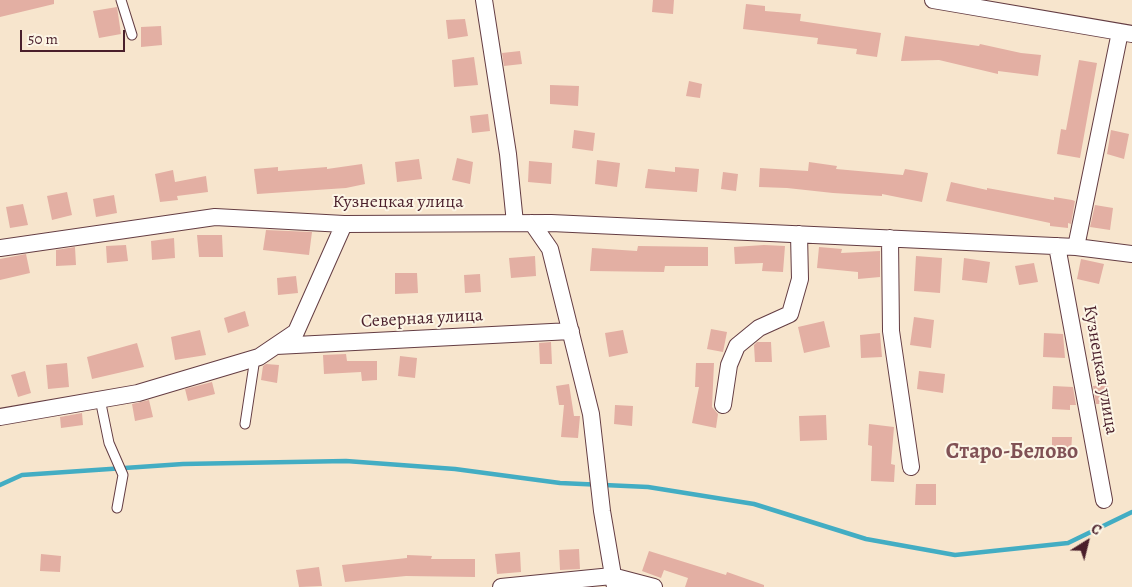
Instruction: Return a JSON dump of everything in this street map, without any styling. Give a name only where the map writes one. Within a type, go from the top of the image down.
[{"type":"street","points":[[484,0],[508,154],[514,223]]},
{"type":"street","points":[[933,0],[1126,33],[1076,247]]},
{"type":"street","name":"Кузнецкая улица","points":[[0,248],[215,217],[344,224],[532,223],[1057,246],[1132,254]]},
{"type":"street","points":[[532,223],[550,249],[591,414],[600,494],[613,581]]},
{"type":"street","name":"Северная улица","points":[[0,417],[138,393],[255,358],[296,332],[344,224]]},
{"type":"street","points":[[724,405],[729,365],[737,346],[760,328],[790,314],[800,280],[799,234]]},
{"type":"street","points":[[890,238],[891,331],[911,466]]},
{"type":"street","name":"Кузнецкая улица","points":[[1057,246],[1104,500]]},
{"type":"street","name":"Северная улица","points":[[276,346],[571,331]]},
{"type":"street","points":[[501,587],[613,581],[654,587]]},
{"type":"lane","points":[[121,0],[132,35]]},
{"type":"lane","points":[[245,424],[255,358]]},
{"type":"lane","points":[[100,399],[109,444],[123,475],[117,508]]},
{"type":"building","points":[[0,0],[54,0],[54,4],[0,17]]},
{"type":"building","points":[[653,0],[674,0],[673,14],[652,12]]},
{"type":"building","points":[[746,4],[765,6],[765,11],[801,14],[800,21],[881,33],[877,57],[856,54],[857,49],[817,44],[818,38],[743,29]]},
{"type":"building","points":[[117,7],[121,34],[99,38],[93,11]]},
{"type":"building","points":[[465,19],[468,36],[448,39],[446,20]]},
{"type":"building","points":[[161,26],[162,45],[141,47],[141,27]]},
{"type":"building","points":[[905,36],[979,46],[980,44],[1021,53],[1041,55],[1038,76],[998,71],[998,74],[939,60],[901,61]]},
{"type":"building","points":[[520,51],[522,64],[504,66],[502,53]]},
{"type":"building","points":[[474,57],[478,85],[454,87],[452,60]]},
{"type":"building","points":[[1079,60],[1097,63],[1080,158],[1057,154],[1061,129],[1066,130]]},
{"type":"building","points":[[689,81],[702,84],[700,98],[686,96]]},
{"type":"building","points":[[550,85],[579,86],[578,106],[550,104]]},
{"type":"building","points":[[488,114],[490,131],[472,133],[470,116]]},
{"type":"building","points":[[574,130],[595,133],[593,151],[572,148]]},
{"type":"building","points":[[1111,130],[1129,134],[1124,159],[1107,154]]},
{"type":"building","points":[[457,158],[473,162],[470,184],[452,180]]},
{"type":"building","points":[[419,159],[422,179],[397,182],[395,162]]},
{"type":"building","points":[[597,160],[620,163],[617,187],[595,184]]},
{"type":"building","points":[[529,161],[552,163],[551,184],[528,182]]},
{"type":"building","points":[[809,162],[837,166],[836,169],[903,175],[905,169],[928,173],[922,202],[882,194],[882,196],[759,187],[760,168],[808,171]]},
{"type":"building","points":[[362,164],[365,184],[346,188],[257,194],[254,169],[278,167],[278,171],[327,167],[327,169]]},
{"type":"building","points":[[675,167],[699,169],[697,192],[645,188],[648,169],[675,172]]},
{"type":"building","points":[[173,170],[175,182],[206,176],[208,192],[177,196],[178,200],[160,202],[155,174]]},
{"type":"building","points":[[723,172],[738,174],[736,191],[721,189]]},
{"type":"building","points":[[951,182],[987,190],[987,188],[1054,200],[1054,197],[1075,201],[1071,224],[1068,223],[1068,228],[1050,226],[1050,223],[946,201]]},
{"type":"building","points":[[67,192],[72,215],[52,220],[47,196]]},
{"type":"building","points":[[114,195],[117,213],[96,217],[93,199]]},
{"type":"building","points":[[23,204],[28,225],[10,228],[6,207]]},
{"type":"building","points":[[1095,205],[1113,208],[1110,230],[1090,227]]},
{"type":"building","points":[[266,230],[312,232],[309,255],[263,250]]},
{"type":"building","points":[[197,235],[222,235],[223,257],[199,257]]},
{"type":"building","points":[[174,238],[175,258],[152,260],[151,241]]},
{"type":"building","points":[[126,245],[128,261],[107,263],[106,246]]},
{"type":"building","points":[[638,246],[708,247],[708,266],[665,266],[664,272],[590,271],[592,248],[637,251]]},
{"type":"building","points":[[785,246],[783,272],[762,271],[763,263],[735,264],[734,247]]},
{"type":"building","points":[[75,247],[76,265],[56,266],[56,250]]},
{"type":"building","points":[[819,247],[842,249],[841,253],[880,251],[880,277],[858,279],[858,272],[817,268]]},
{"type":"building","points":[[26,254],[30,273],[0,280],[0,259]]},
{"type":"building","points":[[535,256],[536,276],[511,278],[509,258]]},
{"type":"building","points":[[916,256],[942,258],[940,293],[914,291]]},
{"type":"building","points":[[964,258],[990,262],[987,283],[962,280]]},
{"type":"building","points":[[1081,259],[1104,264],[1099,284],[1077,279]]},
{"type":"building","points":[[1034,263],[1038,282],[1019,285],[1015,266]]},
{"type":"building","points":[[395,273],[417,273],[418,293],[395,294]]},
{"type":"building","points":[[480,274],[481,292],[465,293],[464,275]]},
{"type":"building","points":[[296,276],[298,293],[278,295],[277,278]]},
{"type":"building","points":[[245,311],[249,326],[228,333],[224,318]]},
{"type":"building","points":[[914,317],[934,320],[931,348],[910,345]]},
{"type":"building","points":[[824,321],[830,347],[804,353],[798,327]]},
{"type":"building","points":[[711,329],[727,332],[723,352],[707,349]]},
{"type":"building","points":[[200,330],[206,355],[175,360],[171,337]]},
{"type":"building","points":[[623,330],[628,353],[609,357],[605,333]]},
{"type":"building","points":[[880,333],[882,357],[861,358],[860,335]]},
{"type":"building","points":[[1044,333],[1063,334],[1065,358],[1043,357]]},
{"type":"building","points":[[551,342],[552,364],[540,364],[539,343]]},
{"type":"building","points":[[757,342],[771,342],[772,362],[755,362],[754,345]]},
{"type":"building","points":[[137,343],[144,367],[92,379],[87,357]]},
{"type":"building","points":[[346,354],[347,361],[377,361],[377,380],[362,381],[361,372],[324,374],[323,355]]},
{"type":"building","points":[[400,356],[417,358],[415,378],[398,376]]},
{"type":"building","points":[[67,363],[69,387],[48,389],[46,365]]},
{"type":"building","points":[[696,363],[714,363],[712,407],[718,414],[716,428],[692,423],[699,387],[695,387]]},
{"type":"building","points":[[266,364],[279,365],[277,383],[261,380],[263,366]]},
{"type":"building","points":[[25,371],[31,393],[18,397],[11,375]]},
{"type":"building","points":[[919,371],[945,374],[943,393],[917,389]]},
{"type":"building","points":[[212,382],[215,394],[188,401],[185,389]]},
{"type":"building","points":[[569,384],[574,416],[580,416],[578,438],[561,437],[564,405],[559,405],[556,386]]},
{"type":"building","points":[[1108,385],[1109,404],[1096,404],[1093,386]]},
{"type":"building","points":[[1053,386],[1073,387],[1076,405],[1070,405],[1070,410],[1052,409]]},
{"type":"building","points":[[149,400],[153,417],[135,421],[132,404]]},
{"type":"building","points":[[615,405],[633,406],[632,426],[614,424]]},
{"type":"building","points":[[82,413],[83,425],[61,428],[60,417]]},
{"type":"building","points":[[826,415],[827,440],[800,441],[799,416]]},
{"type":"building","points":[[869,424],[894,427],[891,464],[895,465],[894,482],[871,481],[872,446],[868,445]]},
{"type":"building","points":[[1052,437],[1072,437],[1071,452],[1052,452]]},
{"type":"building","points":[[916,484],[936,484],[936,505],[915,505]]},
{"type":"building","points":[[579,549],[580,569],[560,570],[559,550]]},
{"type":"building","points":[[649,551],[726,575],[727,572],[764,585],[764,587],[685,587],[688,578],[664,570],[661,578],[642,571]]},
{"type":"building","points":[[520,552],[521,572],[497,574],[495,554]]},
{"type":"building","points":[[41,554],[61,556],[60,572],[40,571]]},
{"type":"building","points":[[407,555],[432,556],[431,559],[475,559],[475,577],[406,576],[345,582],[342,565],[407,558]]},
{"type":"building","points":[[319,567],[322,586],[299,587],[296,570]]},
{"type":"waterway","points":[[0,485],[22,475],[183,464],[346,461],[455,469],[560,483],[648,487],[754,504],[866,539],[955,555],[1068,543],[1132,512]]},
{"type":"district","name":"Старо-Белово","points":[[1012,453]]}]
